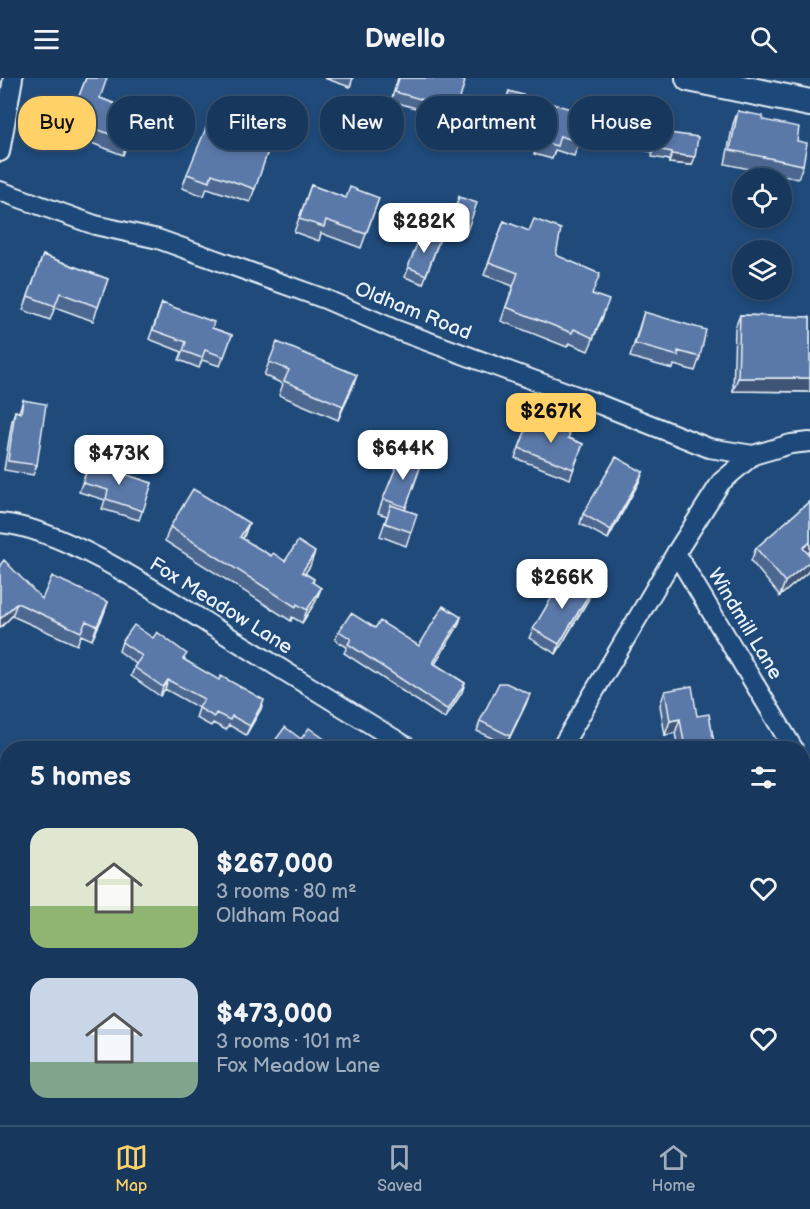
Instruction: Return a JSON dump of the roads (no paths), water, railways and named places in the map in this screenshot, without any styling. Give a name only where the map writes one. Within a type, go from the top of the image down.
[{"type":"street","points":[[0,152],[13,78]]},
{"type":"street","points":[[689,78],[810,103]]},
{"type":"street","name":"Oldham Road","points":[[0,191],[95,225],[158,239],[325,299],[394,329],[596,403],[708,448],[753,455],[791,444],[810,442]]},
{"type":"street","points":[[565,741],[676,553],[721,482],[753,455]]},
{"type":"street","name":"Fox Meadow Lane","points":[[0,523],[18,524],[55,538],[114,567],[398,741]]},
{"type":"street","name":"Windmill Lane","points":[[676,553],[789,741]]}]
